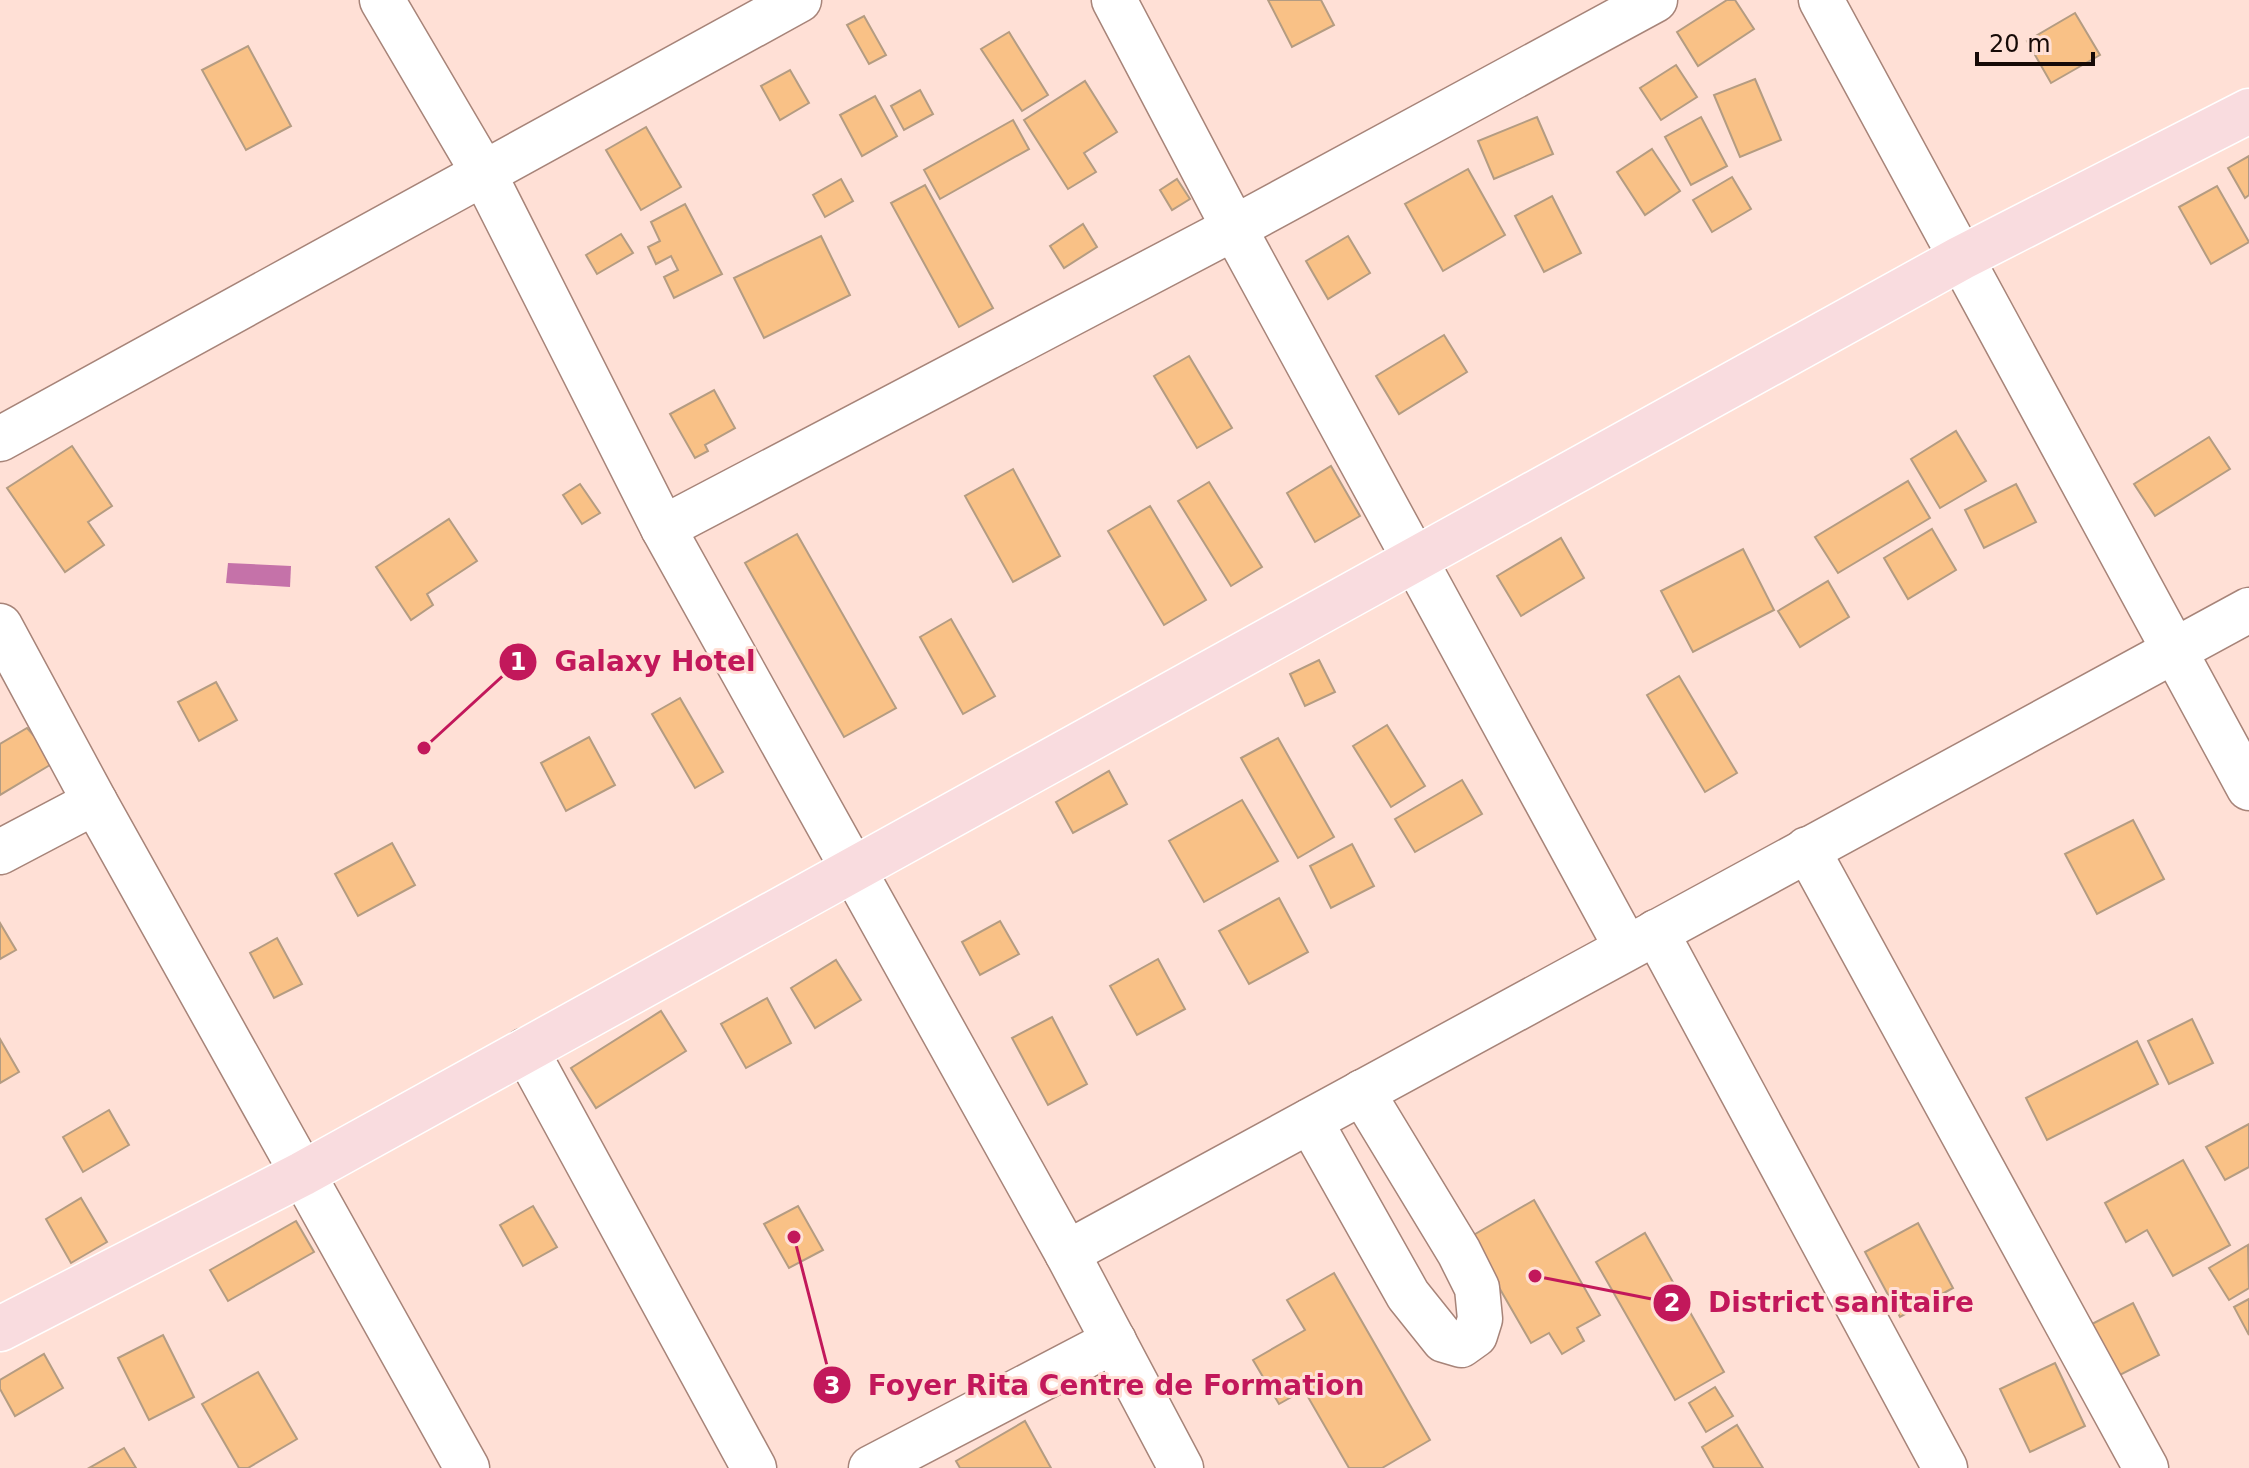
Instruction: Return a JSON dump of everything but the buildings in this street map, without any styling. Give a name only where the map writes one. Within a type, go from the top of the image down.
[{"type":"main road","points":[[0,1329],[302,1174],[1961,258],[2249,111]]},
{"type":"street","points":[[382,0],[483,172],[663,528],[1067,1253],[1181,1468]]},
{"type":"street","points":[[0,439],[799,0]]},
{"type":"street","points":[[1114,0],[1234,228],[1416,559],[1641,939],[1945,1468]]},
{"type":"street","points":[[663,528],[1234,228],[1655,0]]},
{"type":"street","points":[[1821,0],[2249,788]]},
{"type":"street","points":[[1067,1253],[2174,648],[2249,610]]},
{"type":"street","points":[[0,626],[467,1468]]},
{"type":"street","points":[[0,852],[95,802]]},
{"type":"street","points":[[1807,849],[2146,1468]]},
{"type":"street","points":[[526,1050],[754,1468]]},
{"type":"street","points":[[1310,1121],[1408,1295],[1444,1340],[1461,1345],[1475,1335],[1480,1319],[1477,1288],[1459,1252],[1362,1092]]},
{"type":"street","points":[[871,1468],[1114,1341]]},
{"type":"shaded area","points":[[228,563],[291,566],[290,587],[226,583]]},
{"type":"place","name":"Galaxy Hotel","points":[[424,748]]},
{"type":"place","name":"Foyer Rita Centre de Formation","points":[[794,1237]]},
{"type":"place","name":"District sanitaire","points":[[1535,1276]]}]
